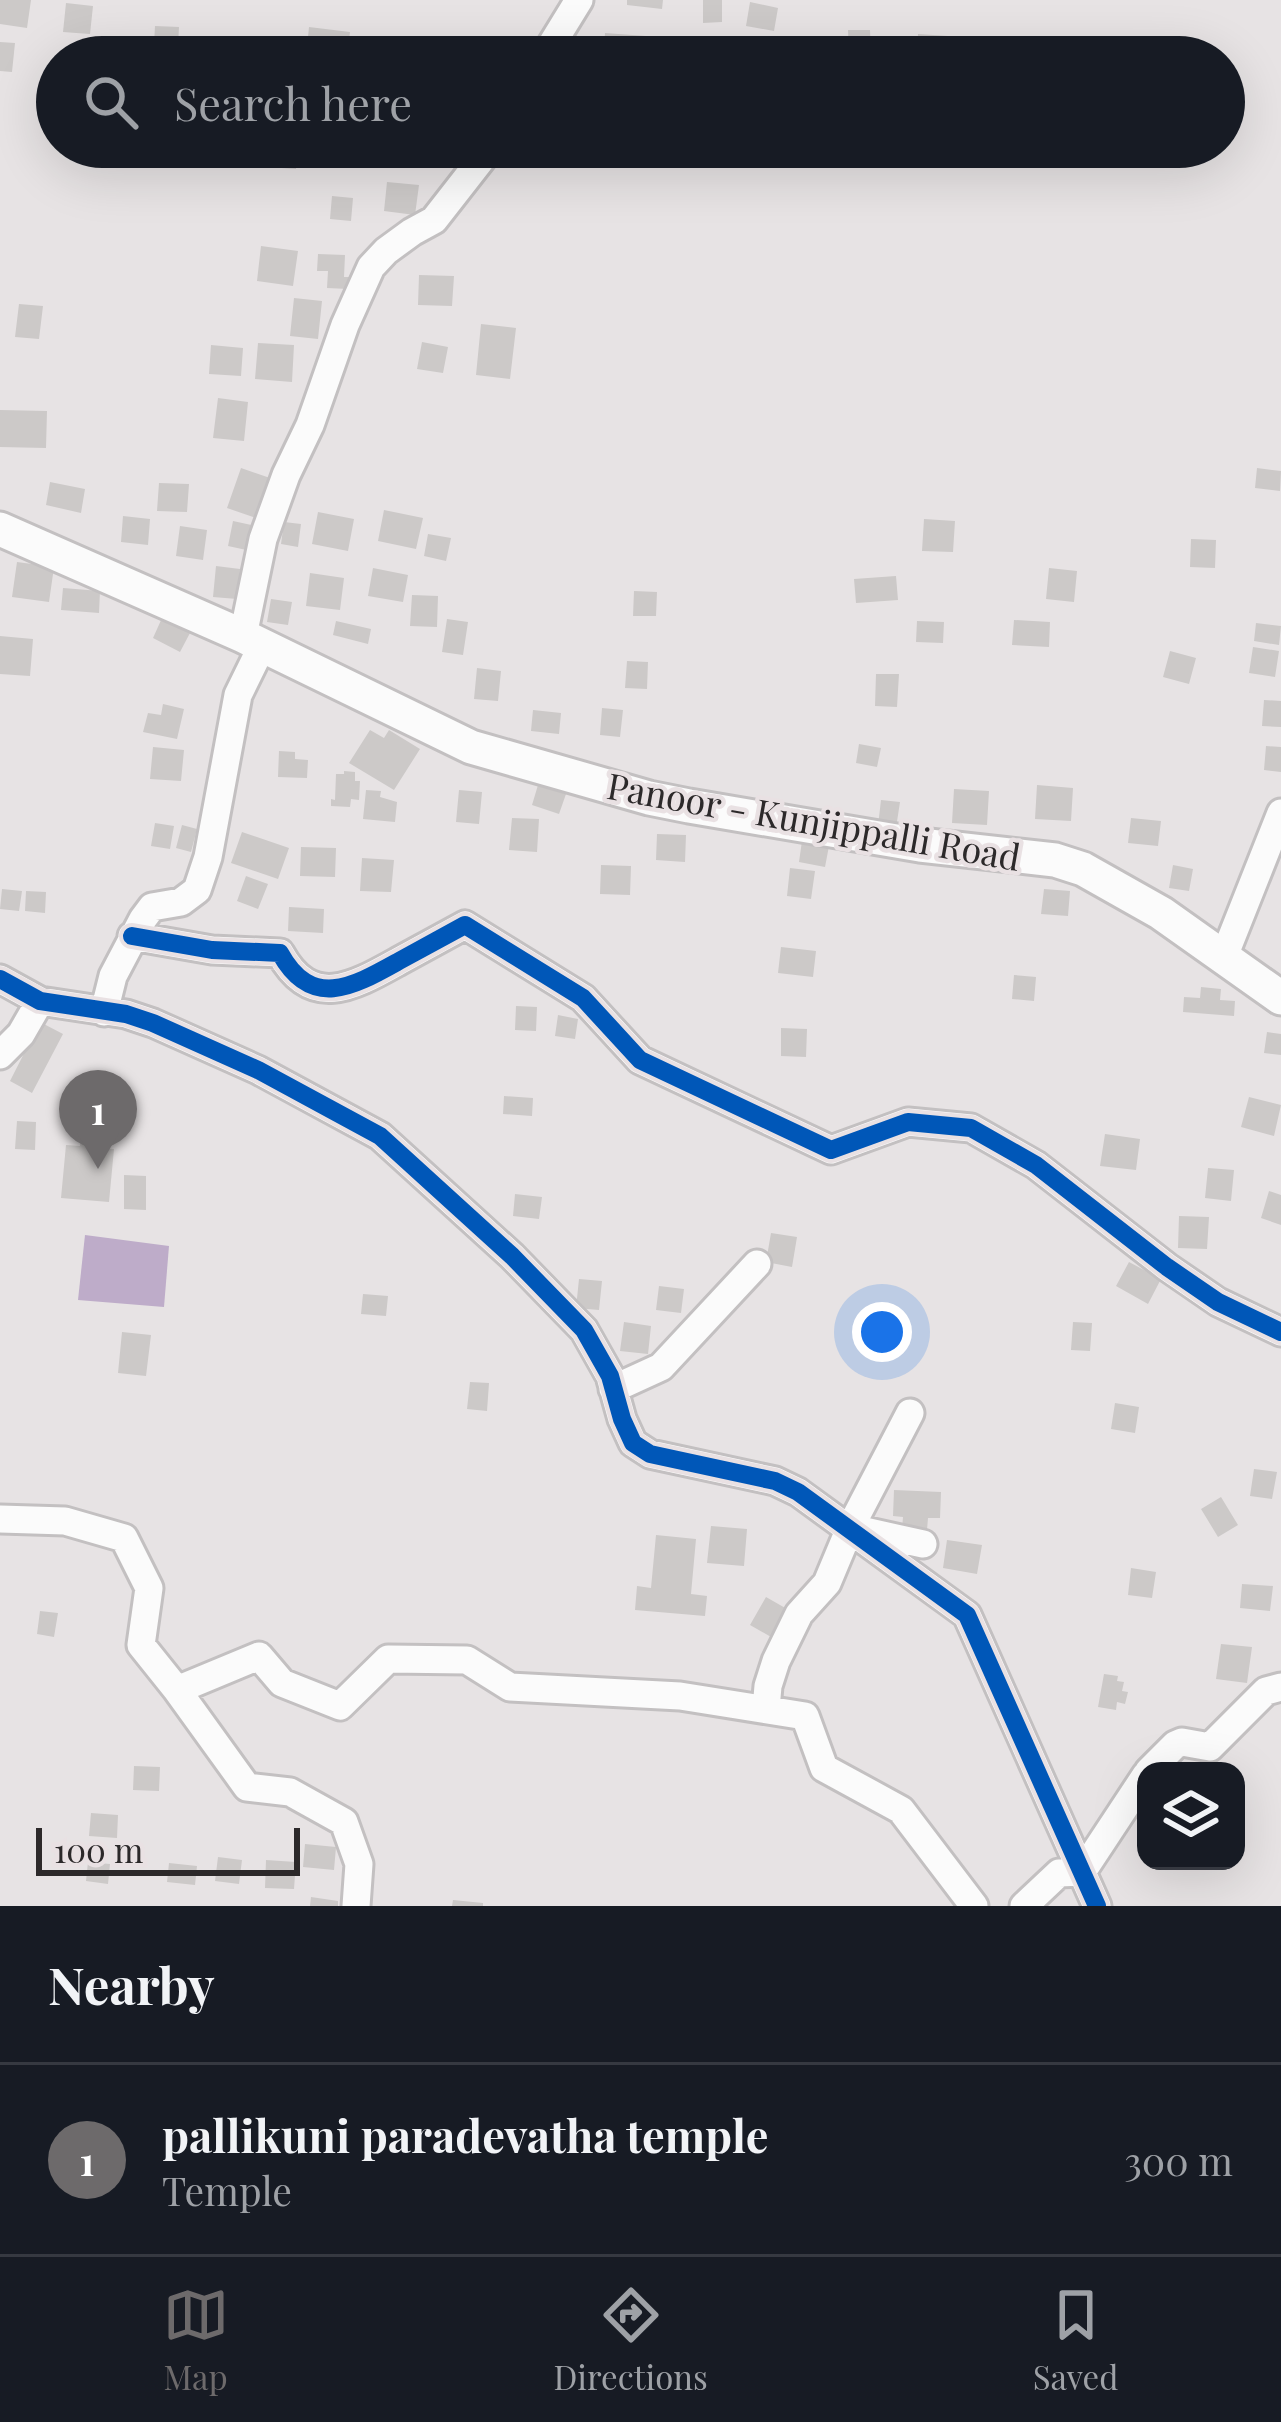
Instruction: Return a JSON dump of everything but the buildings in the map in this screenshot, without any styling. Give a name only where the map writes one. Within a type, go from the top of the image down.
[{"type":"main road","name":"Panoor - Kunjippalli Road","points":[[0,530],[252,641],[471,747],[649,798],[920,845],[1054,860],[1083,869],[1161,913],[1281,998]]},
{"type":"street","points":[[557,36],[579,0]]},
{"type":"street","points":[[104,1012],[113,976],[152,908],[181,902],[197,890],[208,857],[252,641],[263,539],[345,325],[371,267],[434,220],[474,168]]},
{"type":"street","points":[[1223,959],[1281,813]]},
{"type":"street","points":[[132,936],[212,950],[280,953],[290,972],[316,988],[352,987],[465,925],[583,998],[640,1060],[831,1150],[908,1122],[971,1129],[1036,1166],[1218,1302],[1281,1332]]},
{"type":"street","points":[[0,979],[40,1000],[126,1014],[174,1032],[258,1070],[380,1136],[512,1256],[584,1330],[600,1354],[633,1443],[650,1454],[775,1481],[798,1492],[967,1615],[1097,1906]]},
{"type":"street","points":[[0,1055],[21,1034],[40,1000]]},
{"type":"street","points":[[613,1389],[661,1367],[758,1264]]},
{"type":"street","points":[[766,1709],[776,1661],[799,1614],[827,1583],[910,1413]]},
{"type":"street","points":[[0,1520],[65,1522],[124,1538],[149,1588],[140,1646],[178,1690],[247,1787],[290,1792],[344,1822],[359,1864],[356,1906]]},
{"type":"street","points":[[850,1528],[922,1544]]},
{"type":"street","points":[[178,1690],[259,1656],[282,1683],[340,1706],[388,1659],[467,1660],[510,1687],[680,1696],[806,1716],[824,1768],[901,1810],[974,1906]]},
{"type":"street","points":[[1158,1762],[1182,1742],[1210,1747],[1266,1691],[1281,1688]]},
{"type":"street","points":[[1082,1872],[1137,1788]]},
{"type":"street","points":[[1024,1906],[1059,1873],[1082,1872]]},
{"type":"shaded area","points":[[85,1235],[169,1246],[164,1307],[78,1300]]},
{"type":"cycle path","points":[[132,936],[212,950],[280,953],[306,982],[335,988],[366,978],[465,925],[583,998],[640,1060],[831,1150],[908,1122],[971,1128],[1036,1165],[1218,1302],[1281,1332]]},
{"type":"cycle path","points":[[0,979],[40,1001],[126,1014],[153,1023],[258,1070],[380,1136],[512,1256],[584,1330],[610,1376],[633,1443],[650,1454],[775,1481],[798,1492],[967,1615],[1097,1906]]},
{"type":"place","name":"pallikuni paradevatha temple","points":[[98,1169]]}]
